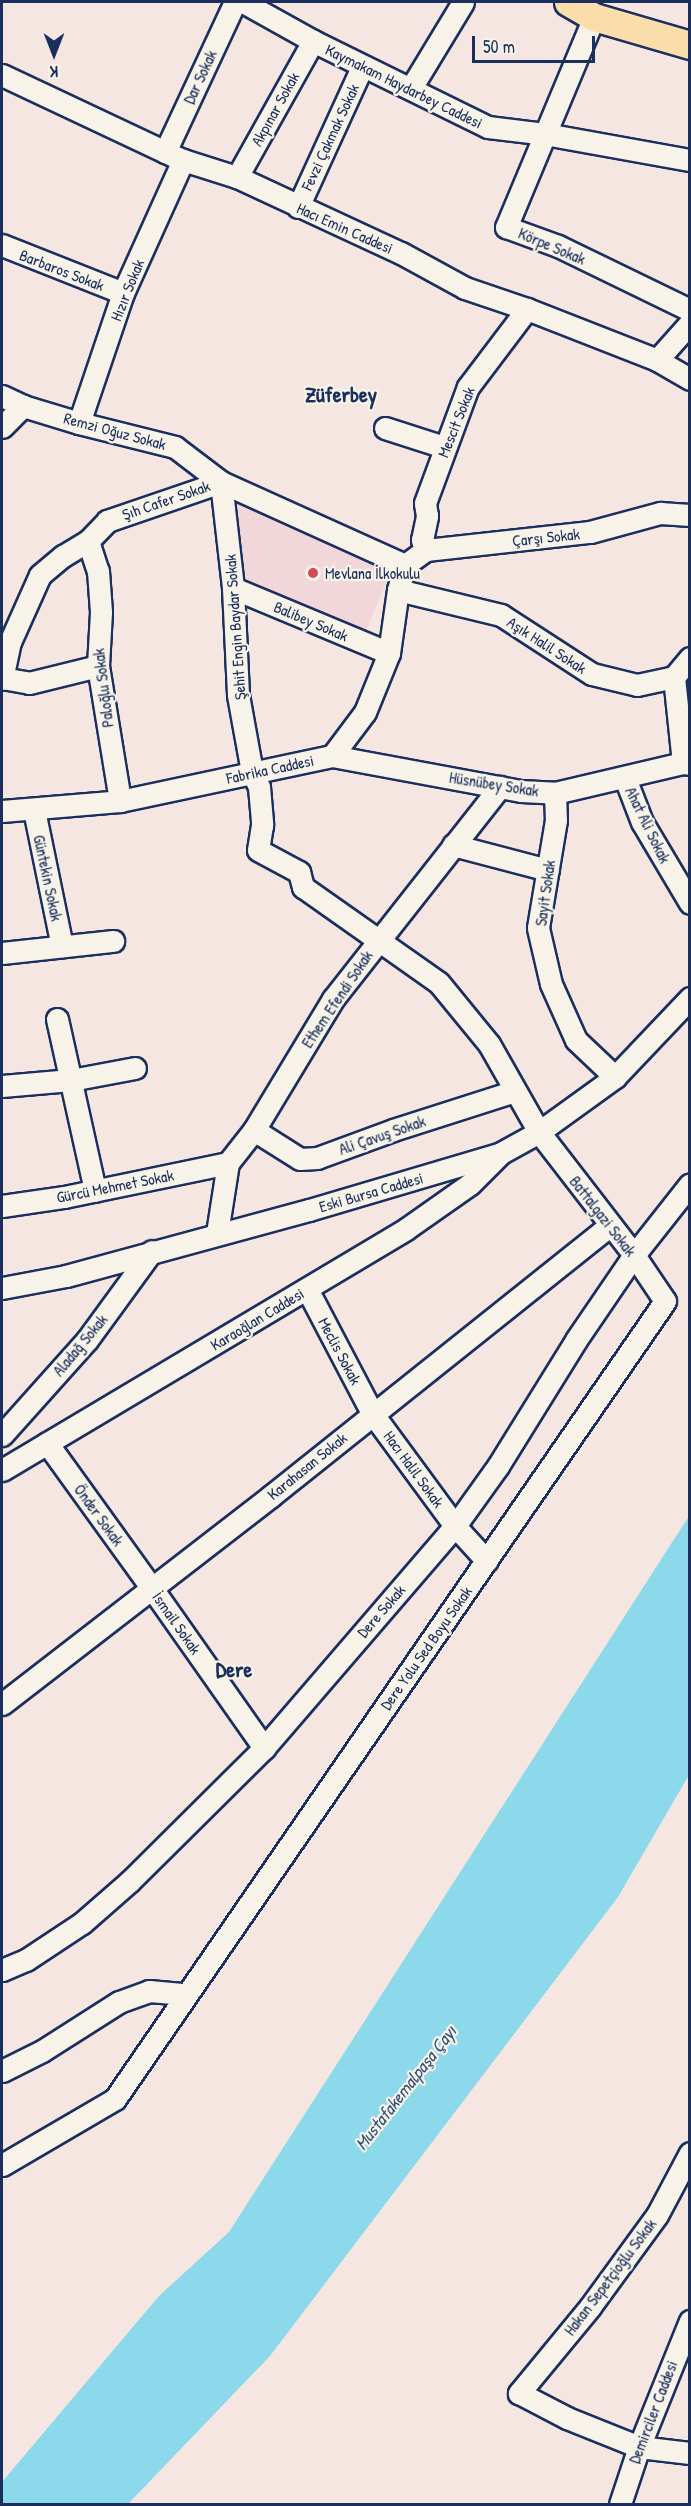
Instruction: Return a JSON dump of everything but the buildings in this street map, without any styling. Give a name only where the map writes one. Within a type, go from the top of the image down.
[{"type":"main road","points":[[568,2],[594,16],[690,45]]},
{"type":"street","name":"Dar Sokak","points":[[174,156],[236,2]]},
{"type":"street","name":"Kaymakam Haydarbey Caddesi","points":[[243,2],[313,42],[488,127],[545,134],[687,161]]},
{"type":"street","points":[[411,88],[463,2]]},
{"type":"street","points":[[545,134],[594,16]]},
{"type":"street","name":"Akpınar Sokak","points":[[237,177],[313,42]]},
{"type":"street","name":"Fevzi Çakmak Sokak","points":[[298,207],[362,67]]},
{"type":"street","name":"Hacı Emin Caddesi","points":[[2,75],[174,156],[237,177],[401,254],[465,288],[527,309],[657,360],[690,379]]},
{"type":"street","name":"Körpe Sokak","points":[[545,134],[506,227],[558,246],[690,310]]},
{"type":"street","name":"Hızır Sokak","points":[[79,423],[174,156]]},
{"type":"street","name":"Barbaros Sokak","points":[[2,245],[123,294]]},
{"type":"street","name":"Mescit Sokak","points":[[426,550],[422,540],[427,516],[425,503],[468,387],[527,309]]},
{"type":"street","points":[[657,360],[690,323]]},
{"type":"street","name":"Remzi Oğuz Sokak","points":[[2,396],[23,406],[79,423],[175,447],[221,482]]},
{"type":"street","points":[[2,427],[23,406]]},
{"type":"street","points":[[385,428],[444,447]]},
{"type":"street","name":"Şıh Cafer Sokak","points":[[2,678],[6,641],[40,575],[63,556],[88,541],[107,521],[221,482],[405,565]]},
{"type":"street","name":"Şehit Engin Baydar Sokak","points":[[221,482],[233,588],[238,696],[252,772],[259,787],[262,825],[258,850],[299,872],[303,887],[378,938]]},
{"type":"street","name":"Çarşı Sokak","points":[[405,565],[426,550],[590,532],[660,513],[690,515]]},
{"type":"street","name":"Paloğlu Sokak","points":[[88,541],[98,571],[100,612],[98,666],[120,801]]},
{"type":"street","name":"Fabrika Caddesi","points":[[2,811],[120,801],[332,756],[365,712],[389,653],[398,590],[405,565]]},
{"type":"street","name":"Balibey Sokak","points":[[233,588],[389,653]]},
{"type":"street","name":"Aşık Halil Sokak","points":[[398,590],[501,615],[592,674],[637,685],[674,677]]},
{"type":"street","points":[[686,764],[674,677],[690,658]]},
{"type":"street","points":[[2,678],[29,683],[98,666]]},
{"type":"street","name":"Hüsnübey Sokak","points":[[332,756],[500,787],[555,793],[686,764]]},
{"type":"street","name":"Ahat Ali Sokak","points":[[625,778],[642,822],[690,903]]},
{"type":"street","name":"Ethem Efendi Sokak","points":[[217,1233],[228,1163],[254,1130],[333,999],[378,938],[500,787]]},
{"type":"street","name":"Sayit Sokak","points":[[555,793],[556,820],[538,928],[550,984],[576,1040],[615,1077]]},
{"type":"street","name":"Güntekin Sokak","points":[[34,810],[62,946]]},
{"type":"street","points":[[453,845],[548,870]]},
{"type":"street","name":"Battalgazi Sokak","points":[[378,938],[439,983],[489,1044],[539,1132],[609,1226],[634,1255],[665,1301]]},
{"type":"street","points":[[2,953],[112,941]]},
{"type":"street","name":"Eski Bursa Caddesi","points":[[2,1288],[66,1276],[217,1233],[309,1210],[501,1153],[539,1132],[615,1077],[690,998]]},
{"type":"street","points":[[57,1019],[95,1191]]},
{"type":"street","points":[[2,1086],[71,1080],[135,1068]]},
{"type":"street","name":"Ali Çavuş Sokak","points":[[254,1130],[300,1159],[317,1158],[393,1130],[515,1091]]},
{"type":"street","name":"Karaoğlan Caddesi","points":[[2,1470],[406,1229],[470,1184],[501,1153]]},
{"type":"street","name":"Gürcü Mehmet Sokak","points":[[2,1206],[95,1191],[228,1163]]},
{"type":"street","name":"Dere Sokak","points":[[2,1970],[26,1960],[82,1923],[130,1881],[264,1749],[455,1526],[498,1466],[576,1340],[634,1255],[690,1184]]},
{"type":"street","name":"Karahasan Sokak","points":[[2,1704],[271,1496],[372,1413],[609,1226]]},
{"type":"street","name":"Aladağ Sokak","points":[[2,1435],[87,1340],[152,1251]]},
{"type":"street","name":"Meclis Sokak","points":[[307,1289],[372,1413]]},
{"type":"street","name":"Dere Yolu Sed Boyu Sokak","points":[[2,2165],[115,2100],[665,1301]]},
{"type":"street","name":"Hacı Halil Sokak","points":[[372,1413],[455,1526],[487,1561]]},
{"type":"street","name":"Önder Sokak","points":[[47,1443],[151,1587]]},
{"type":"street","name":"İsmail Sokak","points":[[151,1587],[264,1749]]},
{"type":"street","points":[[2,2071],[42,2051],[119,2002],[149,1991],[186,1994]]},
{"type":"street","name":"Hakan Sepetçioğlu Sokak","points":[[639,2447],[567,2418],[519,2393],[590,2307],[657,2215],[690,2153]]},
{"type":"street","name":"Demirciler Caddesi","points":[[620,2505],[639,2447],[690,2321]]},
{"type":"street","points":[[639,2447],[690,2453]]},
{"type":"shaded area","name":"Mevlana İlkokulu","points":[[234,499],[393,567],[363,638],[236,578]]},
{"type":"water","name":"Mustafakemalpaşa Çayı","points":[[689,1516],[689,1775],[618,1897],[270,2356],[128,2504],[2,2504],[2,2482],[159,2296],[229,2232]]},
{"type":"place","name":"Mevlana İlkokulu","points":[[313,573]]},
{"type":"district","name":"Züferbey","points":[[341,395]]},
{"type":"district","name":"Dere","points":[[234,1670]]}]
